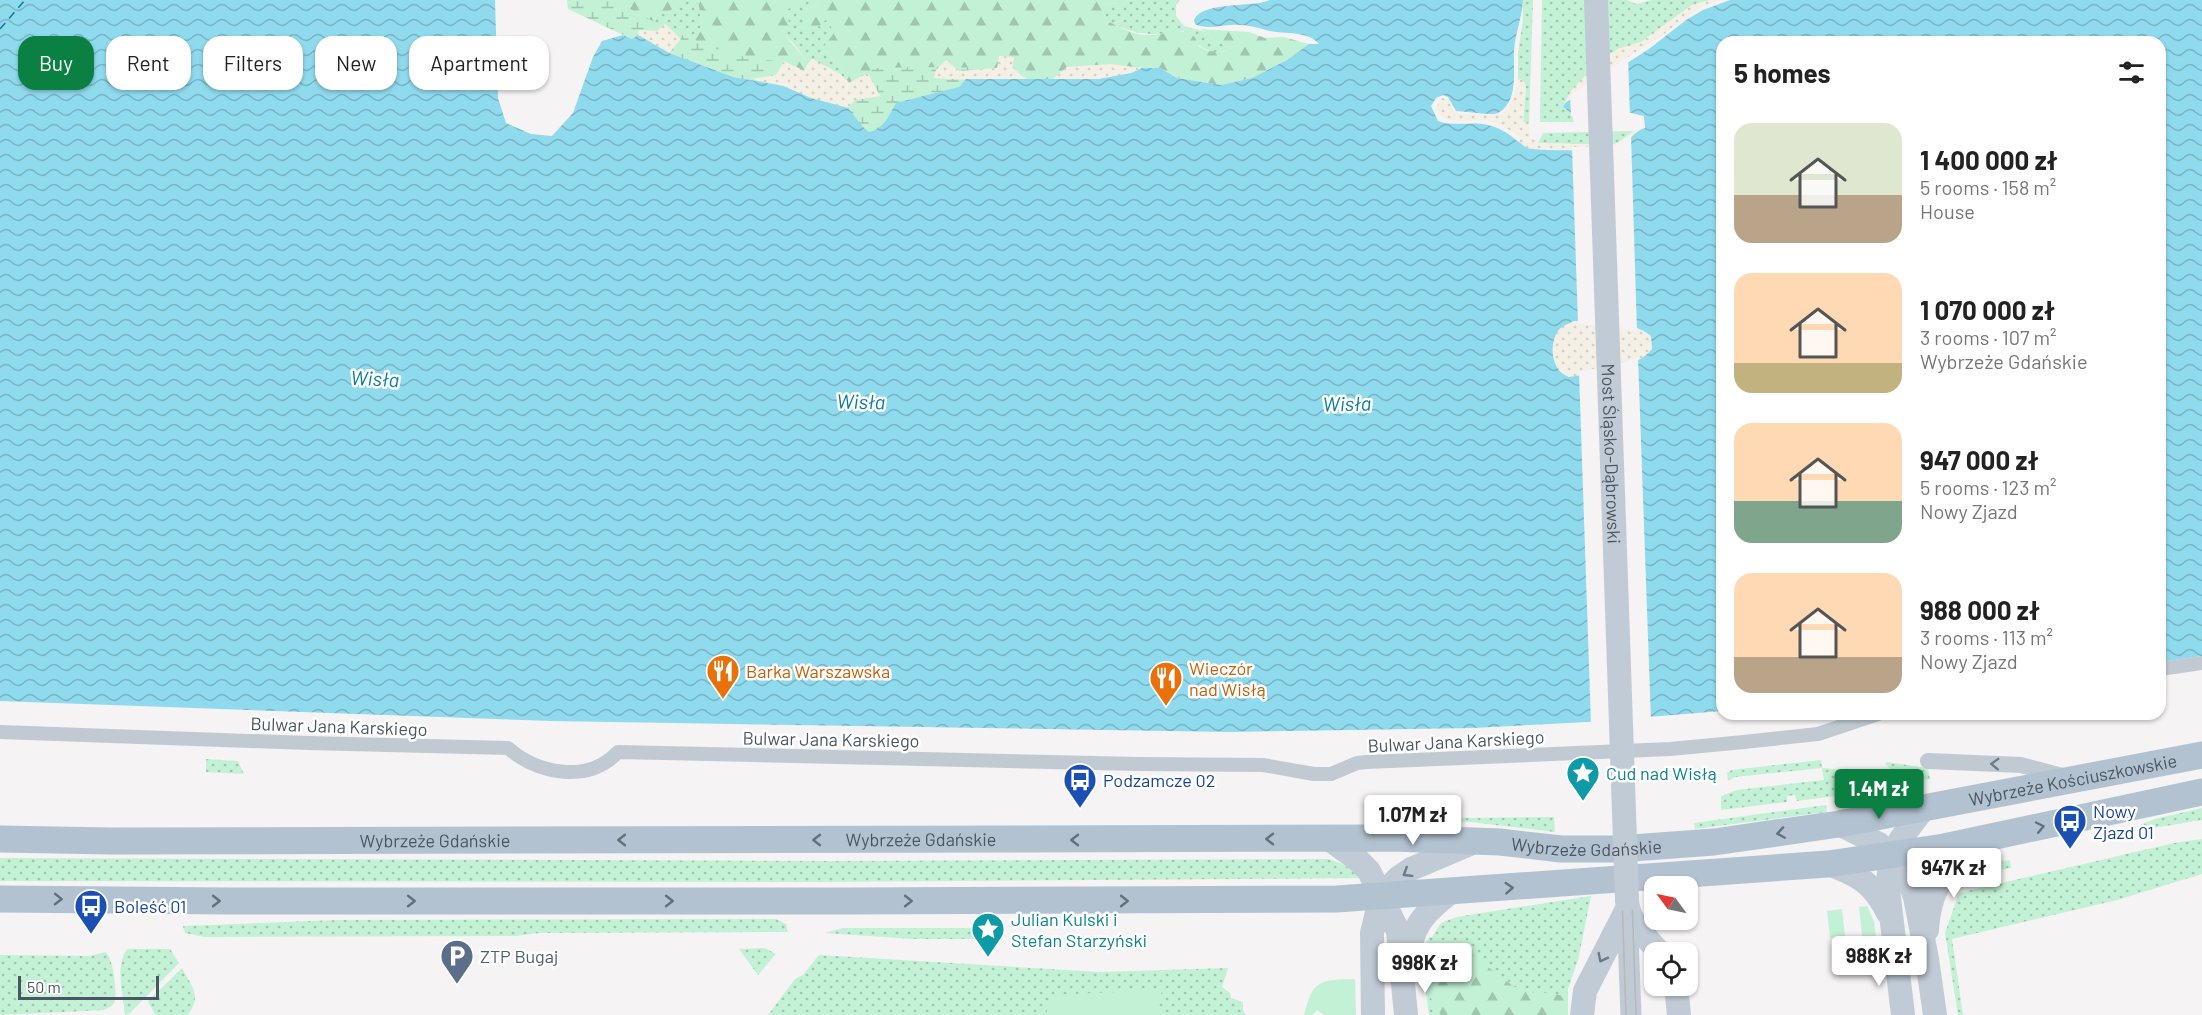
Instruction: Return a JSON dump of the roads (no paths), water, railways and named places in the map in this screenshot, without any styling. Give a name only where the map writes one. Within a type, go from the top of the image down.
[{"type":"main road","name":"Most Śląsko-Dąbrowski","points":[[1596,0],[1627,904]]},
{"type":"main road","name":"Wybrzeże Kościuszkowskie","points":[[1839,824],[2202,755]]},
{"type":"main road","points":[[1828,864],[1983,840],[2202,792]]},
{"type":"main road","points":[[1903,1015],[1888,888],[1890,856],[1924,808]]},
{"type":"main road","points":[[1839,824],[1879,844],[1904,872],[1913,889],[1935,1015]]},
{"type":"main road","name":"Wybrzeże Gdańskie","points":[[0,839],[111,841],[1394,838],[1477,841],[1561,849],[1627,848],[1756,837],[1839,824]]},
{"type":"main road","points":[[1329,839],[1369,871],[1398,931],[1406,1015]]},
{"type":"main road","points":[[1927,959],[1928,922],[1933,895],[1942,876],[1983,840]]},
{"type":"main road","points":[[1373,1015],[1372,933],[1381,896],[1398,878],[1411,869],[1477,841]]},
{"type":"main road","points":[[1828,864],[1850,872],[1875,890],[1893,924]]},
{"type":"main road","name":"Wybrzeże Gdańskie","points":[[0,899],[274,901],[1313,899],[1451,892],[1828,864]]},
{"type":"main road","points":[[1403,976],[1408,950],[1418,924],[1431,908],[1451,892]]},
{"type":"main road","points":[[1627,904],[1633,921],[1651,942]]},
{"type":"main road","points":[[1582,1015],[1585,991],[1627,904]]},
{"type":"main road","points":[[1677,996],[1679,1015]]},
{"type":"street","points":[[2166,668],[2202,663]]},
{"type":"street","name":"Bulwar Jana Karskiego","points":[[0,732],[508,748],[529,763],[543,769],[569,772],[594,767],[618,752],[1115,764],[1263,765],[1314,774],[1331,774],[1357,763],[1670,749],[1818,734],[1860,720]]},
{"type":"street","points":[[1928,761],[2021,765],[2072,779]]},
{"type":"street","points":[[1627,904],[1631,1015]]},
{"type":"water","name":"Wisła","points":[[0,0],[495,0],[496,36],[409,36],[409,90],[498,90],[506,123],[531,134],[552,136],[573,113],[593,57],[602,41],[623,35],[632,39],[638,35],[669,53],[733,77],[783,86],[811,98],[848,108],[869,132],[882,125],[896,103],[959,87],[966,79],[1099,79],[1131,73],[1142,68],[1160,68],[1177,78],[1221,85],[1252,78],[1287,60],[1309,44],[1319,44],[1303,35],[1247,26],[1209,27],[1195,24],[1194,20],[1199,14],[1217,7],[1270,0],[1523,0],[1514,51],[1514,85],[1505,108],[1495,114],[1456,111],[1448,97],[1443,95],[1436,98],[1431,106],[1438,121],[1450,124],[1492,126],[1527,148],[1609,150],[1620,147],[1645,128],[1644,116],[1627,112],[1571,113],[1563,107],[1565,103],[1649,49],[1686,20],[1703,10],[1730,0],[2202,0],[2202,656],[2166,661],[2166,36],[1716,36],[1716,711],[1473,728],[1229,732],[551,721],[0,701]],"holes":[[[1574,321],[1625,324],[1651,336],[1652,349],[1645,356],[1625,366],[1569,377],[1563,374],[1555,364],[1553,344],[1561,328]]]},
{"type":"tram line","points":[[1592,0],[1626,1015]]},
{"type":"tram line","points":[[1601,0],[1636,1015]]},
{"type":"place","name":"Barka Warszawska","points":[[723,700]]},
{"type":"place","name":"Wieczór nad Wisłą","points":[[1166,707]]},
{"type":"place","name":"Cud nad Wisłą","points":[[1583,802]]},
{"type":"place","name":"Podzamcze 02","points":[[1080,809]]},
{"type":"place","name":"Nowy Zjazd 01","points":[[2070,850]]},
{"type":"place","name":"Boleść 01","points":[[91,935]]},
{"type":"place","name":"Julian Kulski i Stefan Starzyński","points":[[988,958]]},
{"type":"place","name":"ZTP Bugaj","points":[[457,985]]}]
